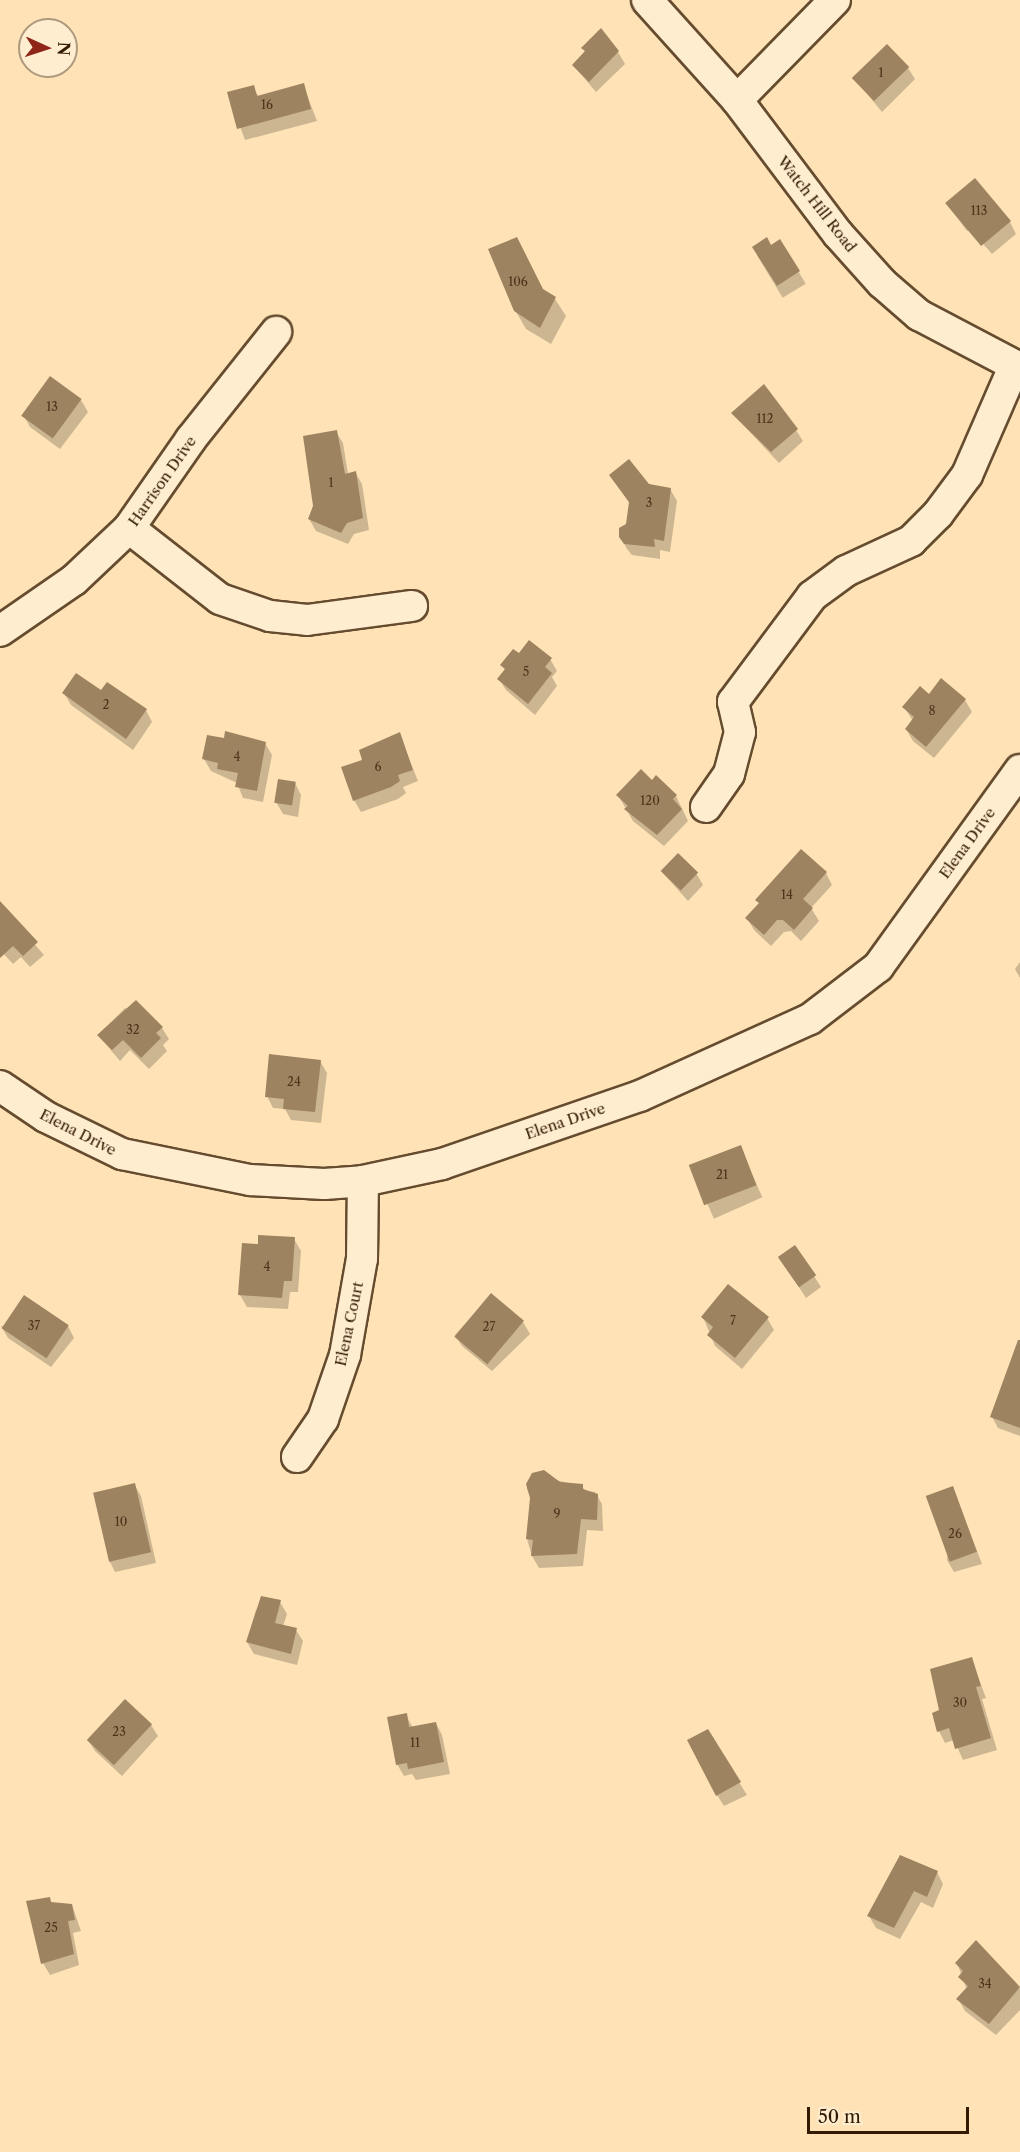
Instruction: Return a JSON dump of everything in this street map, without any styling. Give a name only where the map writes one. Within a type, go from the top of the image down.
[{"type":"street","name":"Watch Hill Road","points":[[647,0],[737,100],[838,234],[882,283],[919,315],[1017,368]]},
{"type":"street","points":[[737,100],[835,0]]},
{"type":"street","name":"Harrison Drive","points":[[0,631],[74,579],[129,528],[191,439],[276,332]]},
{"type":"street","points":[[706,807],[729,774],[740,732],[733,702],[812,596],[846,571],[911,540],[938,514],[967,475],[1017,368]]},
{"type":"street","points":[[129,528],[220,598],[270,616],[307,621],[412,606]]},
{"type":"street","name":"Elena Drive","points":[[0,1086],[46,1117],[122,1154],[249,1180],[324,1184],[363,1181],[442,1164],[639,1096],[750,1049],[810,1019],[878,967],[1020,770]]},
{"type":"street","name":"Elena Court","points":[[297,1457],[323,1419],[345,1355],[362,1259],[363,1181]]},
{"type":"building","points":[[601,28],[619,51],[589,82],[572,65],[585,51],[581,48]]},
{"type":"building","points":[[887,44],[909,67],[874,101],[852,78]]},
{"type":"building","points":[[304,83],[311,109],[237,129],[227,92],[254,85],[257,96]]},
{"type":"building","points":[[975,178],[1011,221],[981,246],[945,203]]},
{"type":"building","points":[[517,237],[543,289],[556,297],[540,328],[514,311],[488,249]]},
{"type":"building","points":[[767,237],[771,245],[780,239],[800,271],[777,286],[752,247]]},
{"type":"building","points":[[50,376],[82,399],[53,439],[21,416]]},
{"type":"building","points":[[764,384],[798,429],[771,452],[731,413]]},
{"type":"building","points":[[337,430],[345,474],[356,471],[363,518],[347,523],[341,533],[308,519],[313,506],[303,436]]},
{"type":"building","points":[[629,459],[649,484],[671,488],[664,541],[654,539],[655,547],[624,544],[619,537],[619,528],[626,524],[629,502],[609,475]]},
{"type":"building","points":[[529,640],[552,658],[545,667],[552,673],[528,704],[497,679],[505,669],[500,665],[513,649],[519,653]]},
{"type":"building","points":[[76,673],[101,690],[107,682],[147,709],[126,739],[62,693]]},
{"type":"building","points":[[941,678],[966,699],[926,747],[905,729],[914,717],[902,707],[920,686],[929,694]]},
{"type":"building","points":[[225,731],[266,742],[257,791],[235,787],[238,773],[217,769],[218,763],[202,759],[207,735],[224,738]]},
{"type":"building","points":[[400,732],[413,770],[398,775],[400,781],[391,787],[353,801],[341,767],[362,760],[359,750]]},
{"type":"building","points":[[641,769],[652,780],[656,775],[677,795],[673,799],[682,809],[657,835],[624,809],[628,806],[616,795]]},
{"type":"building","points":[[278,779],[296,782],[292,806],[274,803]]},
{"type":"building","points":[[801,849],[827,872],[803,899],[813,908],[794,930],[783,920],[777,920],[764,935],[745,918],[759,903],[755,900]]},
{"type":"building","points":[[678,853],[698,872],[681,890],[661,871]]},
{"type":"building","points":[[0,901],[38,942],[23,956],[13,946],[0,958]]},
{"type":"building","points":[[136,1000],[163,1027],[156,1033],[161,1038],[141,1058],[123,1040],[112,1050],[97,1035]]},
{"type":"building","points":[[269,1054],[321,1060],[315,1112],[283,1109],[284,1099],[265,1097]]},
{"type":"building","points":[[741,1145],[756,1185],[704,1205],[689,1165]]},
{"type":"building","points":[[258,1235],[295,1237],[292,1281],[284,1281],[282,1298],[238,1295],[242,1243],[258,1244]]},
{"type":"building","points":[[795,1245],[816,1275],[799,1287],[778,1257]]},
{"type":"building","points":[[728,1284],[769,1317],[735,1358],[707,1335],[713,1327],[701,1317]]},
{"type":"building","points":[[491,1293],[524,1321],[487,1364],[454,1337]]},
{"type":"building","points":[[24,1295],[69,1325],[46,1358],[2,1328]]},
{"type":"building","points":[[1018,1340],[1020,1340],[1020,1428],[990,1417]]},
{"type":"building","points":[[544,1470],[560,1482],[583,1484],[583,1489],[598,1494],[597,1520],[581,1519],[577,1554],[531,1556],[533,1540],[526,1539],[530,1498],[526,1484],[532,1473]]},
{"type":"building","points":[[135,1483],[151,1552],[109,1562],[93,1493]]},
{"type":"building","points":[[953,1486],[977,1552],[950,1562],[926,1496]]},
{"type":"building","points":[[261,1596],[281,1600],[275,1623],[297,1628],[291,1654],[246,1642]]},
{"type":"building","points":[[972,1657],[981,1686],[976,1687],[991,1738],[955,1749],[949,1728],[937,1732],[932,1713],[939,1710],[930,1669]]},
{"type":"building","points":[[125,1699],[152,1724],[114,1765],[87,1740]]},
{"type":"building","points":[[407,1713],[409,1727],[436,1722],[444,1762],[408,1769],[407,1763],[396,1765],[387,1717]]},
{"type":"building","points":[[708,1729],[741,1782],[716,1796],[687,1740]]},
{"type":"building","points":[[900,1855],[938,1871],[927,1897],[914,1891],[894,1928],[867,1916]]},
{"type":"building","points":[[50,1897],[51,1902],[72,1904],[75,1920],[68,1921],[74,1954],[41,1964],[26,1901]]},
{"type":"building","points":[[976,1940],[1020,1987],[989,2024],[956,1999],[968,1986],[958,1977],[963,1971],[955,1963]]}]
